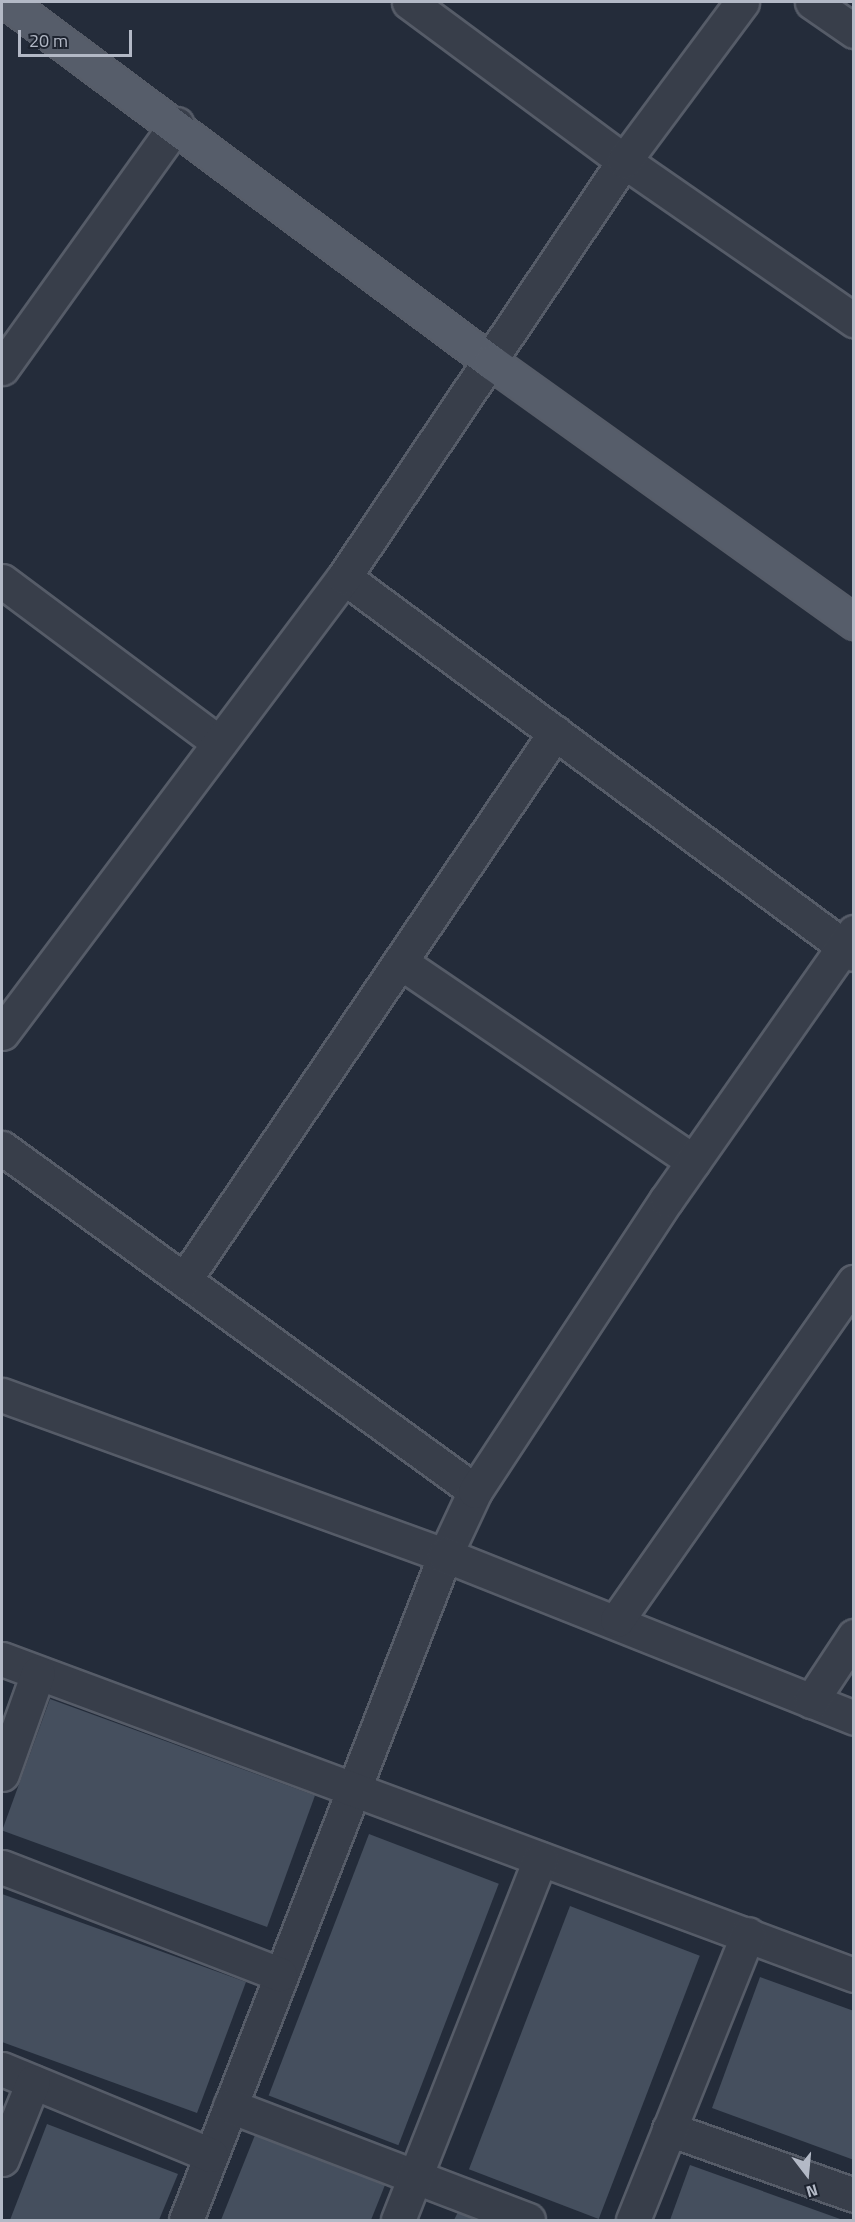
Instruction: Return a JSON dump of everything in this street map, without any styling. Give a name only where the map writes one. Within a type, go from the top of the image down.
[{"type":"main road","points":[[7,2],[177,124],[491,362],[854,622]]},
{"type":"street","points":[[409,2],[624,161],[854,320]]},
{"type":"street","points":[[2,1033],[344,577],[491,362],[624,161],[742,2]]},
{"type":"street","points":[[812,2],[854,31]]},
{"type":"street","points":[[2,368],[177,124]]},
{"type":"street","points":[[186,2220],[351,1791],[445,1555],[475,1491],[693,1161],[850,944],[555,733],[344,577]]},
{"type":"street","points":[[2,580],[219,743]]},
{"type":"street","points":[[185,1279],[403,964],[555,733]]},
{"type":"street","points":[[403,964],[693,1161]]},
{"type":"street","points":[[2,1148],[475,1491]]},
{"type":"street","points":[[617,1620],[854,1282]]},
{"type":"street","points":[[2,1395],[445,1555],[617,1620],[854,1718]]},
{"type":"street","points":[[811,1701],[854,1636]]},
{"type":"street","points":[[2,1659],[351,1791],[853,1973]]},
{"type":"street","points":[[2,1774],[38,1673]]},
{"type":"street","points":[[398,2220],[540,1859]]},
{"type":"street","points":[[2,1867],[280,1974]]},
{"type":"street","points":[[633,2220],[748,1934]]},
{"type":"street","points":[[2,2069],[211,2155]]},
{"type":"street","points":[[2,2159],[33,2082]]},
{"type":"street","points":[[230,2106],[414,2179],[528,2220]]},
{"type":"street","points":[[669,2129],[854,2195]]},
{"type":"building","points":[[50,1699],[315,1795],[267,1927],[2,1831]]},
{"type":"building","points":[[369,1834],[499,1884],[398,2145],[269,2095]]},
{"type":"building","points":[[2,1894],[246,1982],[197,2113],[2,2042]]},
{"type":"building","points":[[570,1906],[700,1956],[599,2219],[469,2169]]},
{"type":"building","points":[[760,1977],[854,2011],[854,2160],[712,2108]]},
{"type":"building","points":[[47,2124],[178,2174],[159,2220],[10,2220]]},
{"type":"building","points":[[255,2135],[385,2185],[371,2220],[221,2220]]},
{"type":"building","points":[[690,2165],[843,2220],[670,2220]]},
{"type":"building","points":[[458,2212],[481,2220],[454,2220]]}]
